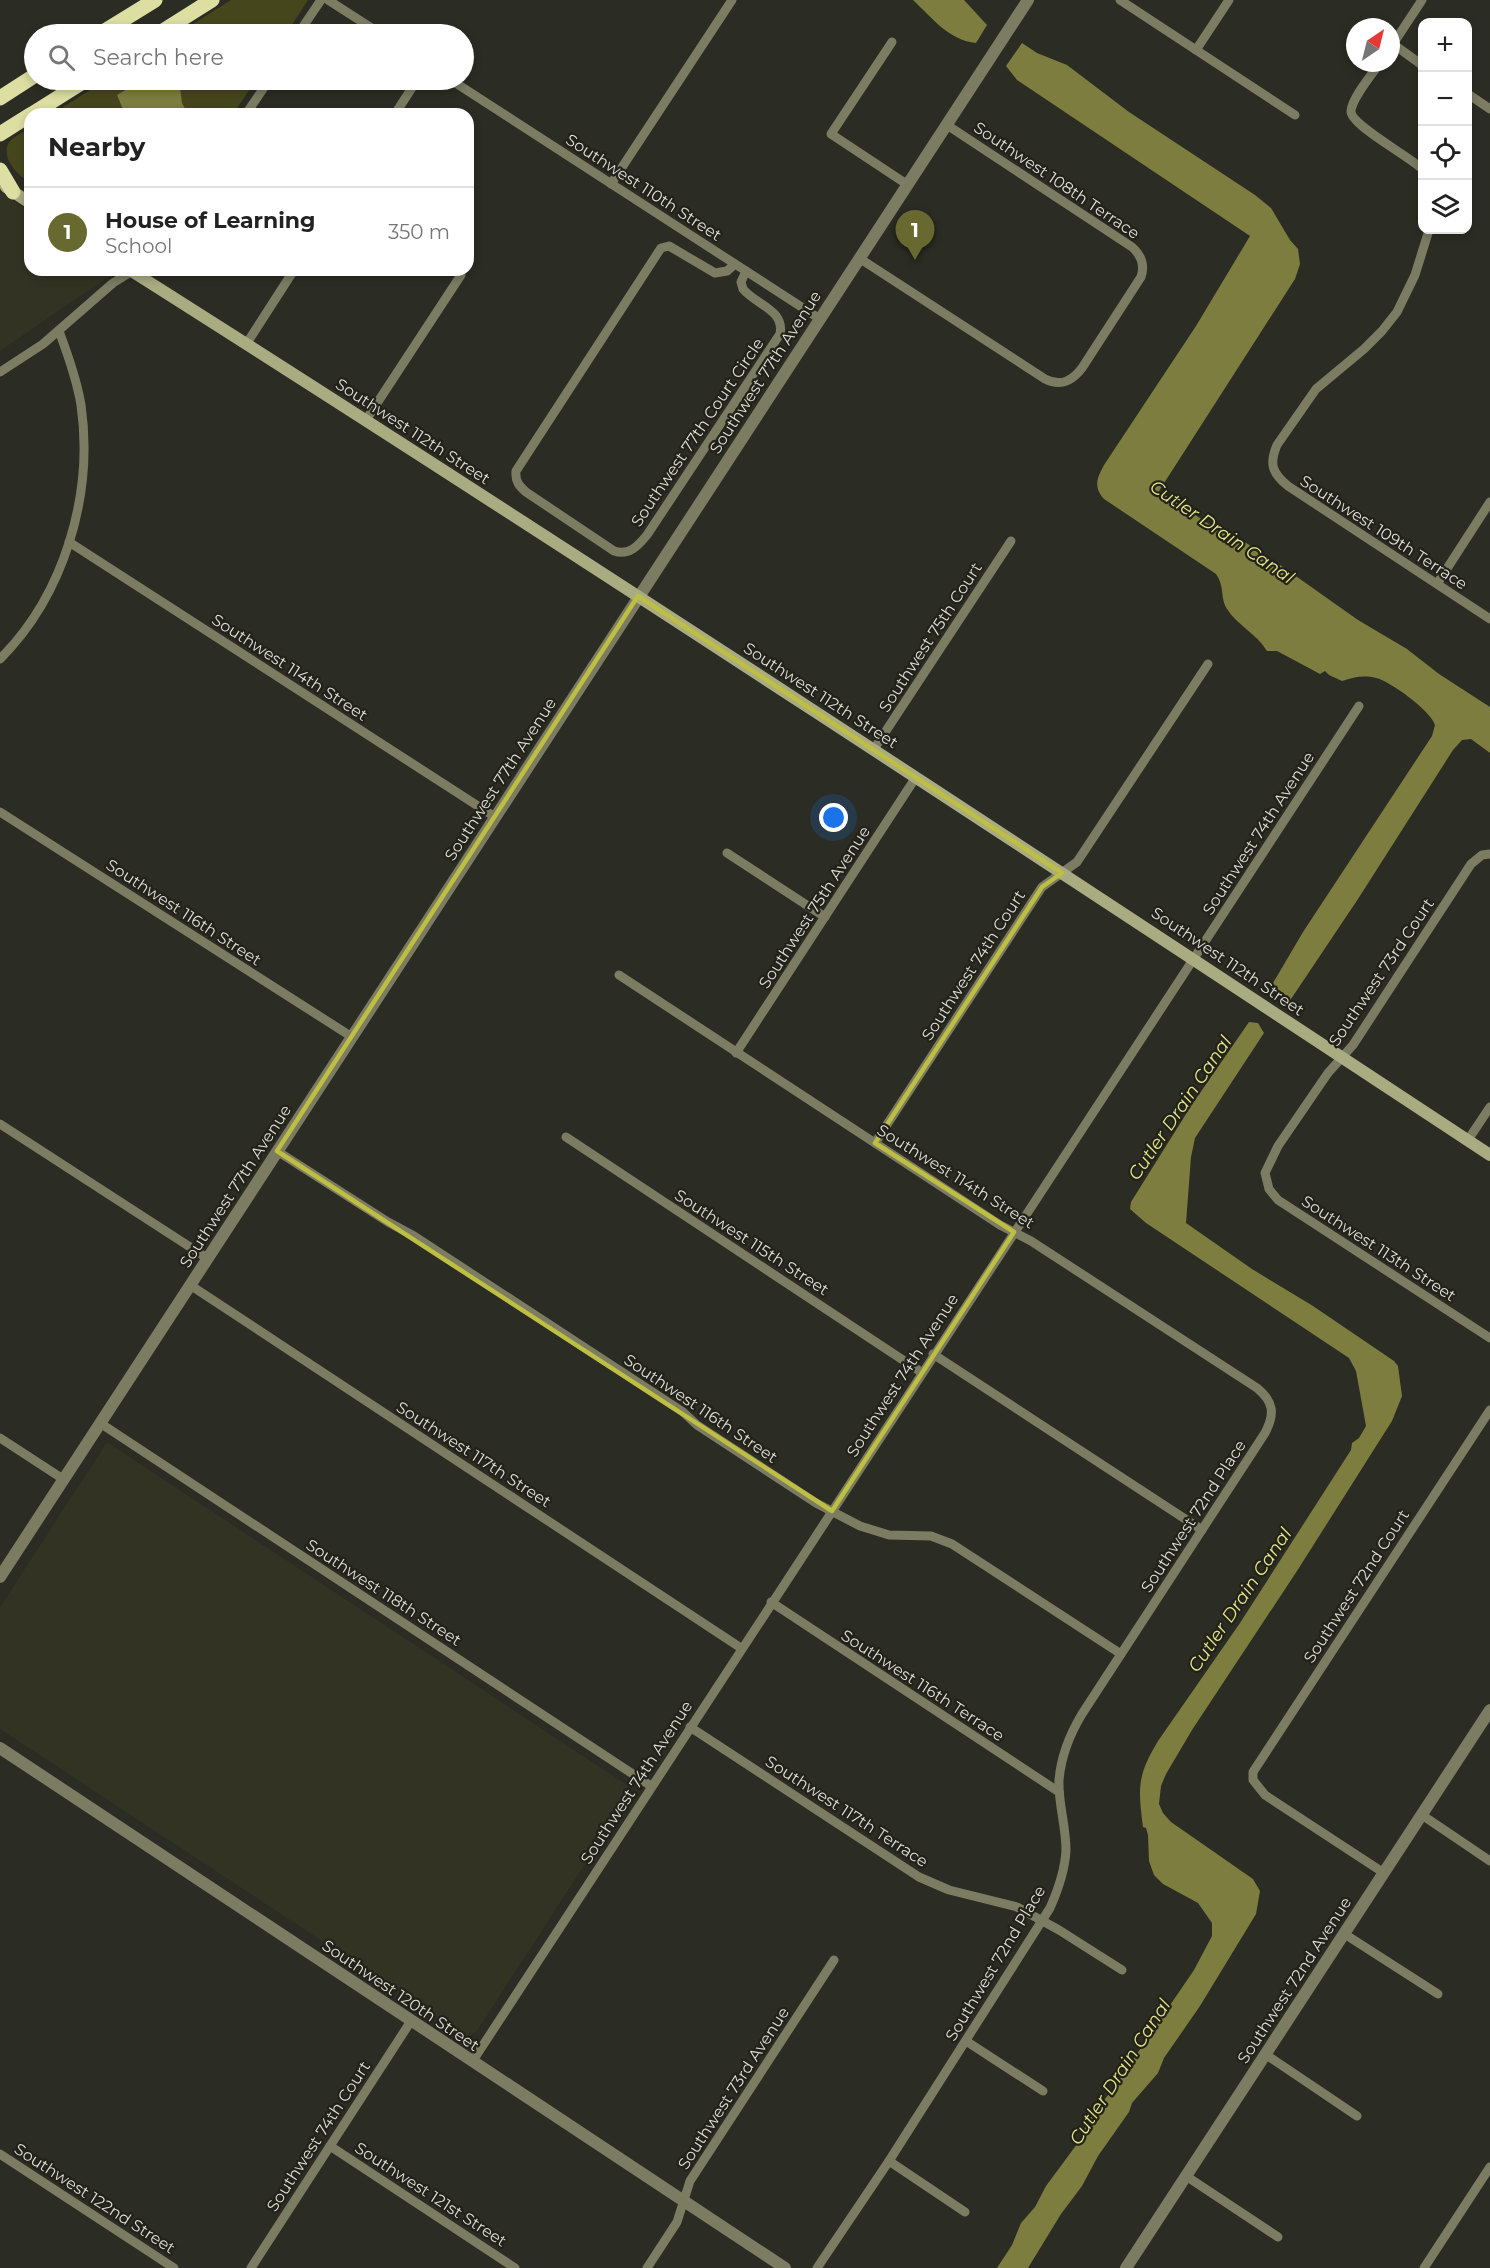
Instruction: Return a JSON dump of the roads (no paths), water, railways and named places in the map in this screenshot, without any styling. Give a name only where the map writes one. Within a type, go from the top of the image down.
[{"type":"highway","points":[[116,24],[155,0]]},
{"type":"highway","points":[[174,24],[212,0]]},
{"type":"highway","points":[[0,98],[24,82]]},
{"type":"highway","points":[[42,108],[70,90]]},
{"type":"highway","points":[[0,134],[24,119]]},
{"type":"highway","points":[[0,170],[13,192]]},
{"type":"main road","points":[[0,183],[24,199]]},
{"type":"main road","name":"Southwest 112th Street","points":[[142,276],[874,749],[1490,1155]]},
{"type":"street","points":[[305,24],[321,0]]},
{"type":"street","points":[[328,0],[365,24]]},
{"type":"street","points":[[611,184],[732,0]]},
{"type":"street","name":"Southwest 77th Avenue","points":[[0,1577],[1028,0]]},
{"type":"street","points":[[1120,0],[1295,115]]},
{"type":"street","points":[[1196,50],[1229,0]]},
{"type":"street","points":[[1400,33],[1422,0]]},
{"type":"street","points":[[892,42],[831,134],[908,185]]},
{"type":"street","points":[[1400,50],[1418,62]]},
{"type":"street","points":[[1374,72],[1357,97],[1351,112],[1352,116],[1360,126],[1418,165]]},
{"type":"street","points":[[250,108],[262,90]]},
{"type":"street","points":[[399,108],[411,90]]},
{"type":"street","name":"Southwest 110th Street","points":[[466,90],[820,319]]},
{"type":"street","points":[[1472,97],[1490,109]]},
{"type":"street","name":"Southwest 108th Terrace","points":[[859,258],[1045,379],[1064,383],[1074,378],[1082,368],[1138,282],[1143,266],[1140,256],[1132,247],[947,125]]},
{"type":"street","name":"Southwest 109th Terrace","points":[[1428,234],[1415,275],[1397,312],[1382,332],[1324,381],[1309,397],[1277,445],[1271,462],[1274,473],[1288,486],[1490,619]]},
{"type":"street","points":[[703,244],[688,258],[715,273],[727,271],[735,264]]},
{"type":"street","name":"Southwest 77th Court Circle","points":[[688,258],[669,246],[664,246],[658,251],[516,471],[518,484],[526,492],[620,553],[633,550],[647,535],[780,334],[780,322],[777,317],[746,293],[741,282],[746,271]]},
{"type":"street","points":[[0,372],[59,331],[123,276]]},
{"type":"street","points":[[247,342],[290,276]]},
{"type":"street","points":[[366,420],[460,276]]},
{"type":"street","points":[[0,659],[39,609],[57,573],[76,519],[80,497],[84,437],[77,387],[59,331]]},
{"type":"street","points":[[1437,584],[1490,502]]},
{"type":"street","name":"Southwest 75th Court","points":[[874,749],[1011,541]]},
{"type":"street","name":"Southwest 114th Street","points":[[69,542],[495,817]]},
{"type":"street","name":"Southwest 74th Court","points":[[875,1143],[1042,888],[1077,862],[1208,664]]},
{"type":"street","name":"Southwest 74th Avenue","points":[[472,2062],[921,1372],[1359,706]]},
{"type":"street","name":"Southwest 75th Avenue","points":[[736,1053],[916,777]]},
{"type":"street","name":"Southwest 116th Street","points":[[0,812],[351,1037]]},
{"type":"street","points":[[728,853],[825,917]]},
{"type":"street","name":"Southwest 73rd Court","points":[[1265,1173],[1278,1146],[1328,1073],[1353,1045],[1472,864],[1482,855],[1490,854]]},
{"type":"street","name":"Southwest 114th Street","points":[[619,975],[875,1143],[1257,1388],[1269,1400],[1272,1407]]},
{"type":"street","points":[[1468,1140],[1490,1107]]},
{"type":"street","points":[[0,1124],[207,1258]]},
{"type":"street","name":"Southwest 115th Street","points":[[566,1137],[921,1372]]},
{"type":"street","name":"Southwest 116th Street","points":[[278,1151],[388,1222],[424,1242],[683,1412],[697,1425],[831,1511],[874,1532],[889,1535],[931,1536],[952,1544],[1121,1654]]},
{"type":"street","name":"Southwest 113th Street","points":[[1265,1173],[1269,1189],[1278,1200],[1490,1338]]},
{"type":"street","name":"Southwest 117th Street","points":[[190,1285],[741,1648]]},
{"type":"street","points":[[933,1354],[1202,1530]]},
{"type":"street","name":"Southwest 72nd Place","points":[[817,2268],[889,2161],[1043,1920],[1058,1889],[1065,1864],[1065,1842],[1059,1792],[1061,1769],[1070,1737],[1082,1714],[1266,1433],[1273,1415],[1272,1407]]},
{"type":"street","name":"Southwest 72nd Court","points":[[1384,1873],[1265,1795],[1253,1780],[1253,1772],[1490,1410]]},
{"type":"street","name":"Southwest 118th Street","points":[[100,1423],[651,1786]]},
{"type":"street","points":[[0,1438],[63,1479]]},
{"type":"street","name":"Southwest 116th Terrace","points":[[771,1602],[1059,1792]]},
{"type":"street","name":"Southwest 72nd Avenue","points":[[1126,2268],[1490,1710]]},
{"type":"street","name":"Southwest 117th Terrace","points":[[690,1727],[919,1877],[949,1890],[1017,1906],[1122,1970]]},
{"type":"street","name":"Southwest 120th Street","points":[[0,1748],[784,2268]]},
{"type":"street","points":[[1422,1815],[1490,1860]]},
{"type":"street","points":[[1344,1933],[1438,1994]]},
{"type":"street","name":"Southwest 73rd Avenue","points":[[646,2268],[677,2222],[690,2181],[834,1960]]},
{"type":"street","name":"Southwest 74th Court","points":[[252,2267],[411,2021]]},
{"type":"street","points":[[966,2041],[1043,2091]]},
{"type":"street","points":[[1265,2054],[1357,2116]]},
{"type":"street","name":"Southwest 121st Street","points":[[330,2146],[515,2268]]},
{"type":"street","name":"Southwest 122nd Street","points":[[0,2154],[174,2268]]},
{"type":"street","points":[[889,2161],[965,2212]]},
{"type":"street","points":[[1424,2268],[1490,2167]]},
{"type":"street","points":[[1186,2176],[1278,2237]]},
{"type":"water","points":[[913,0],[964,0],[987,25],[976,43],[958,38],[949,33]]},
{"type":"water","name":"Cutler Drain Canal","points":[[1022,43],[1037,53],[1067,65],[1129,112],[1255,195],[1271,208],[1298,249],[1300,264],[1295,279],[1159,491],[1218,530],[1240,539],[1283,567],[1358,620],[1407,649],[1439,674],[1490,707],[1490,753],[1471,739],[1462,740],[1453,750],[1289,1002],[1274,993],[1273,983],[1303,932],[1432,736],[1435,725],[1418,705],[1400,690],[1382,680],[1363,677],[1342,681],[1325,671],[1320,674],[1277,651],[1267,651],[1227,609],[1221,583],[1216,574],[1101,495],[1097,482],[1104,465],[1196,326],[1250,236],[1017,80],[1006,66]]},
{"type":"water","points":[[125,90],[180,90],[185,108],[122,108],[117,95]]},
{"type":"water","points":[[1249,1022],[1258,1023],[1264,1033],[1195,1138],[1191,1157],[1186,1223],[1252,1269],[1313,1306],[1394,1361],[1398,1366],[1402,1396],[1392,1421],[1192,1730],[1161,1786],[1159,1804],[1171,1822],[1253,1879],[1260,1891],[1256,1914],[1200,2006],[1164,2058],[1158,2073],[1132,2103],[1129,2112],[1098,2156],[1082,2186],[1061,2214],[1028,2268],[997,2268],[1012,2245],[1021,2223],[1035,2207],[1046,2186],[1080,2140],[1088,2121],[1115,2086],[1194,1970],[1212,1936],[1212,1923],[1198,1903],[1163,1884],[1154,1875],[1149,1861],[1148,1835],[1146,1828],[1143,1827],[1140,1802],[1141,1782],[1146,1764],[1158,1741],[1240,1623],[1351,1450],[1352,1443],[1359,1438],[1366,1426],[1356,1371],[1349,1358],[1146,1223],[1130,1209],[1131,1202],[1191,1106]]},
{"type":"place","name":"House of Learning","points":[[915,260]]}]
